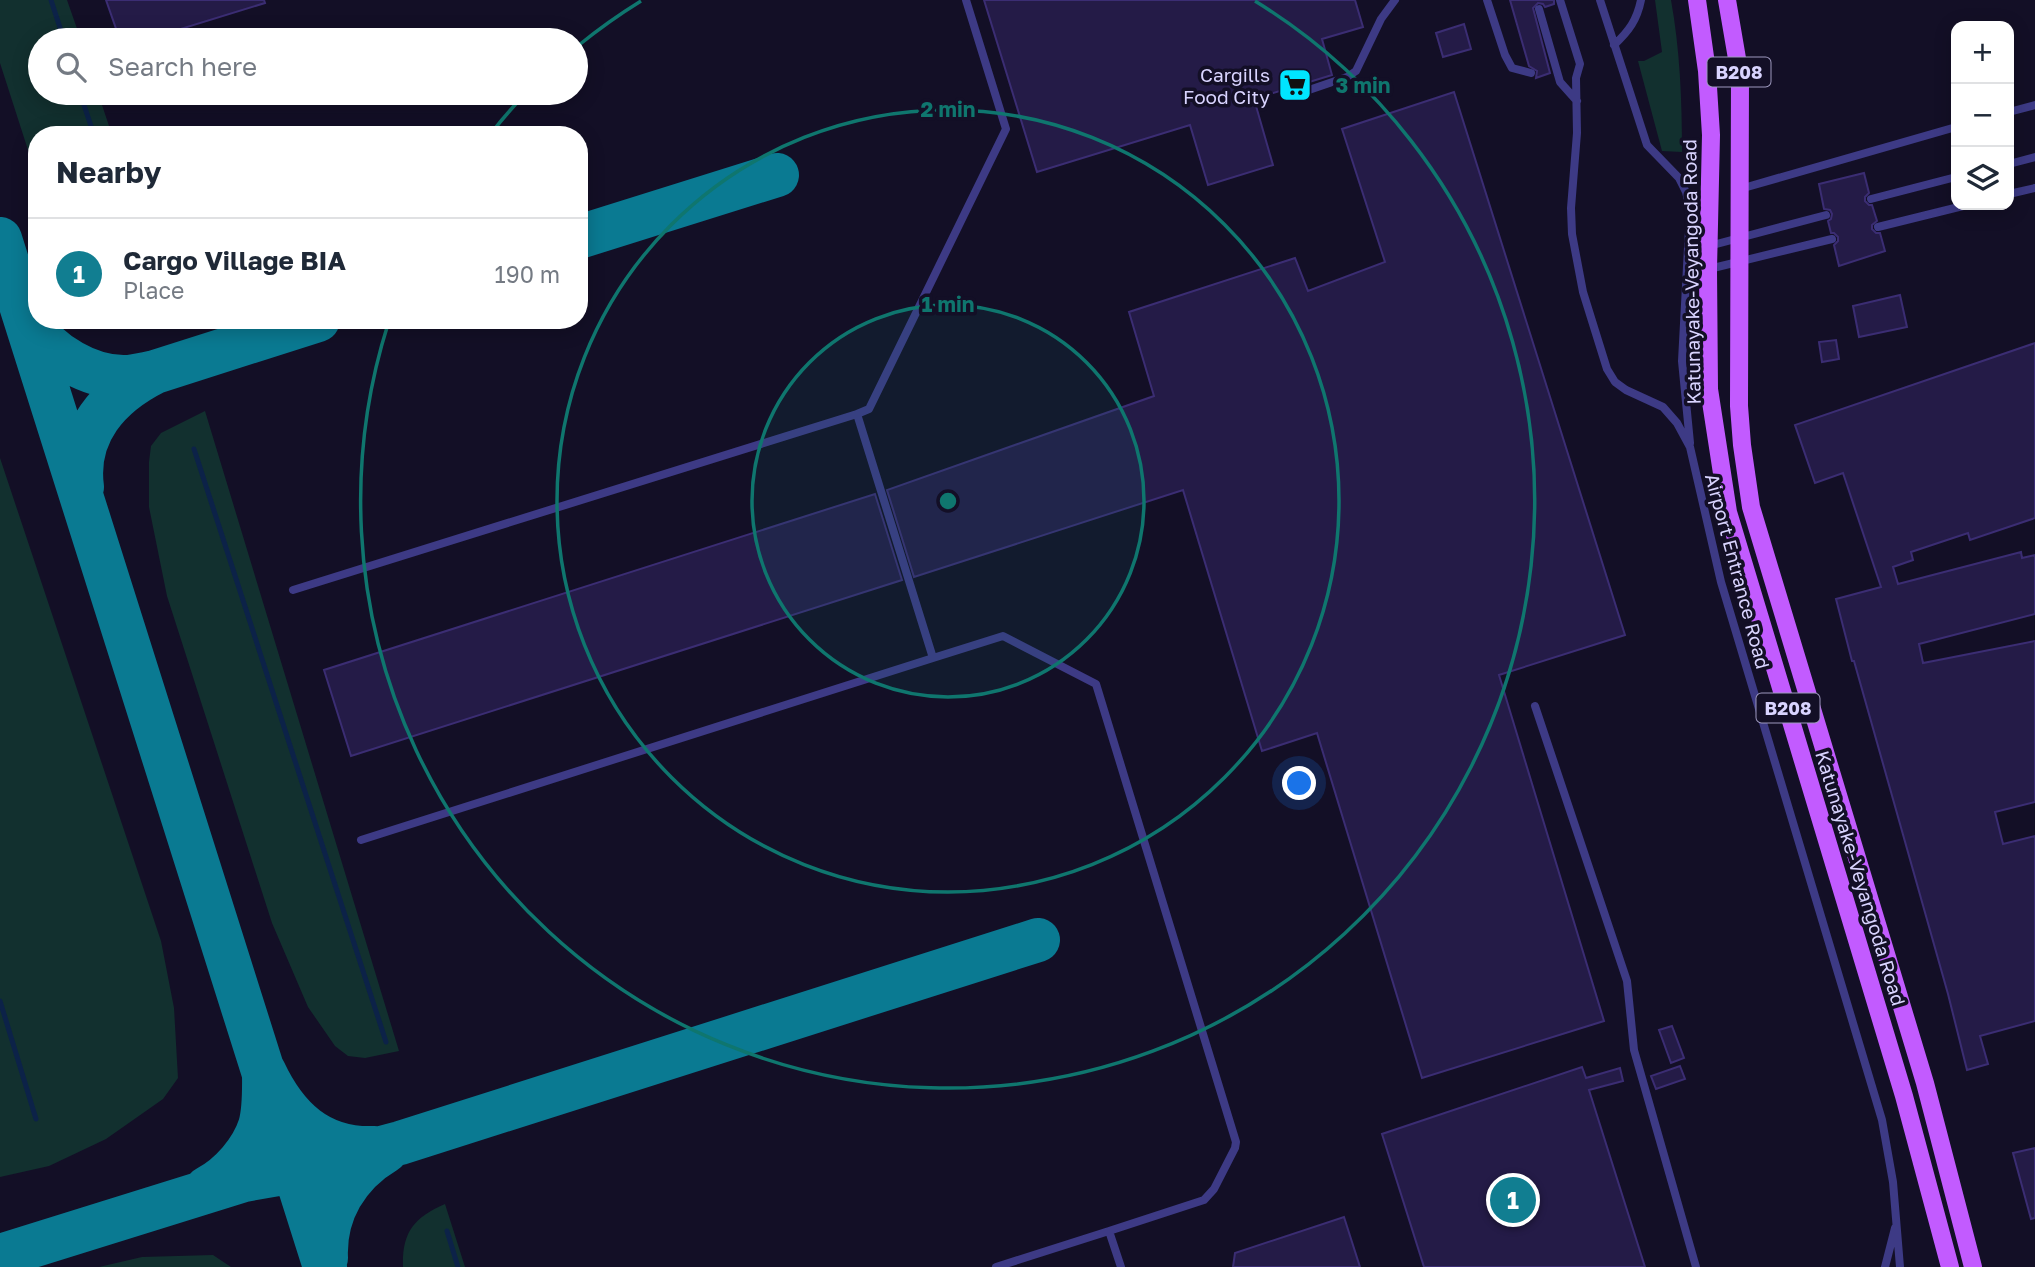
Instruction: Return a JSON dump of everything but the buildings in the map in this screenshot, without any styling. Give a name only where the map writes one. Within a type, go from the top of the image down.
[{"type":"main road","name":"Katunayake-Veyangoda Road","points":[[1698,0],[1707,71],[1711,135],[1709,389],[1728,512],[1905,1096],[1950,1267]]},
{"type":"main road","name":"Katunayake-Veyangoda Road","points":[[1727,0],[1740,76],[1739,406],[1751,507],[1925,1083],[1973,1267]]},
{"type":"lane","points":[[293,590],[869,409],[1006,129],[966,0]]},
{"type":"lane","points":[[1306,91],[1347,77],[1356,71],[1381,19],[1395,0]]},
{"type":"lane","points":[[1488,0],[1505,55],[1512,68],[1531,73]]},
{"type":"lane","name":"Airport Entrance Road","points":[[1560,0],[1580,64],[1576,78],[1577,133],[1571,208],[1572,234],[1583,292],[1606,369],[1615,382],[1626,390],[1663,407],[1677,423],[1690,447],[1721,582],[1882,1120],[1893,1182],[1900,1267]]},
{"type":"lane","points":[[1601,0],[1647,145],[1679,178],[1690,210],[1682,361],[1690,447]]},
{"type":"lane","points":[[1614,45],[1629,31],[1637,17],[1641,0]]},
{"type":"lane","points":[[1539,9],[1553,74],[1577,101]]},
{"type":"lane","points":[[2014,111],[2035,105]]},
{"type":"lane","points":[[1740,189],[1951,128]]},
{"type":"lane","points":[[2014,163],[2035,157]]},
{"type":"lane","points":[[1871,199],[1951,178]]},
{"type":"lane","points":[[2014,193],[2035,188]]},
{"type":"lane","points":[[1878,226],[1951,209]]},
{"type":"lane","points":[[1709,246],[1826,215]]},
{"type":"lane","points":[[1708,269],[1832,239]]},
{"type":"lane","points":[[857,414],[933,658]]},
{"type":"lane","points":[[361,840],[1003,636],[1096,684],[1236,1142],[1214,1189],[1204,1200],[996,1267]]},
{"type":"lane","points":[[1535,706],[1628,981],[1634,1050],[1696,1267]]},
{"type":"lane","points":[[1885,1267],[1897,1222]]},
{"type":"lane","points":[[1109,1231],[1121,1267]]},
{"type":"green space","points":[[0,0],[67,0],[77,28],[28,28],[28,105],[102,105],[109,126],[28,126],[28,150],[0,63]]},
{"type":"green space","points":[[1655,0],[1671,0],[1680,75],[1682,152],[1662,151],[1638,61],[1644,61],[1662,52]]},
{"type":"green space","points":[[205,411],[399,1051],[365,1058],[348,1056],[335,1046],[308,1007],[272,923],[167,596],[149,507],[151,446],[161,433]]},
{"type":"green space","points":[[0,458],[161,941],[174,1008],[178,1078],[163,1099],[106,1139],[49,1166],[0,1177]]},
{"type":"green space","points":[[445,1204],[465,1267],[403,1267],[407,1236],[412,1228],[425,1215]]},
{"type":"green space","points":[[213,1255],[231,1267],[99,1267],[142,1257]]},
{"type":"waterway","points":[[51,0],[60,28]]},
{"type":"waterway","points":[[84,105],[91,126]]},
{"type":"waterway","points":[[194,449],[386,1042]]},
{"type":"waterway","points":[[0,1001],[36,1119]]},
{"type":"waterway","points":[[447,1231],[458,1267]]},
{"type":"taxiway","points":[[588,234],[777,175]]},
{"type":"taxiway","points":[[0,239],[28,328]]},
{"type":"taxiway","points":[[28,329],[325,1267]]},
{"type":"taxiway","points":[[35,329],[59,354],[85,369],[114,377],[155,372]]},
{"type":"taxiway","points":[[82,487],[81,467],[90,433],[110,404],[123,392],[155,372],[290,329]]},
{"type":"taxiway","points":[[0,1256],[244,1180],[295,1171],[400,1143],[1038,940]]},
{"type":"taxiway","points":[[207,1188],[224,1177],[252,1145],[263,1113],[264,1071],[283,1103],[307,1128],[337,1143],[374,1148]]},
{"type":"taxiway","points":[[326,1258],[329,1226],[341,1196],[360,1171],[386,1151]]},
{"type":"place","name":"Cargills Food City","points":[[1295,85]]},
{"type":"place","name":"Cargo Village BIA","points":[[1513,1200]]}]
